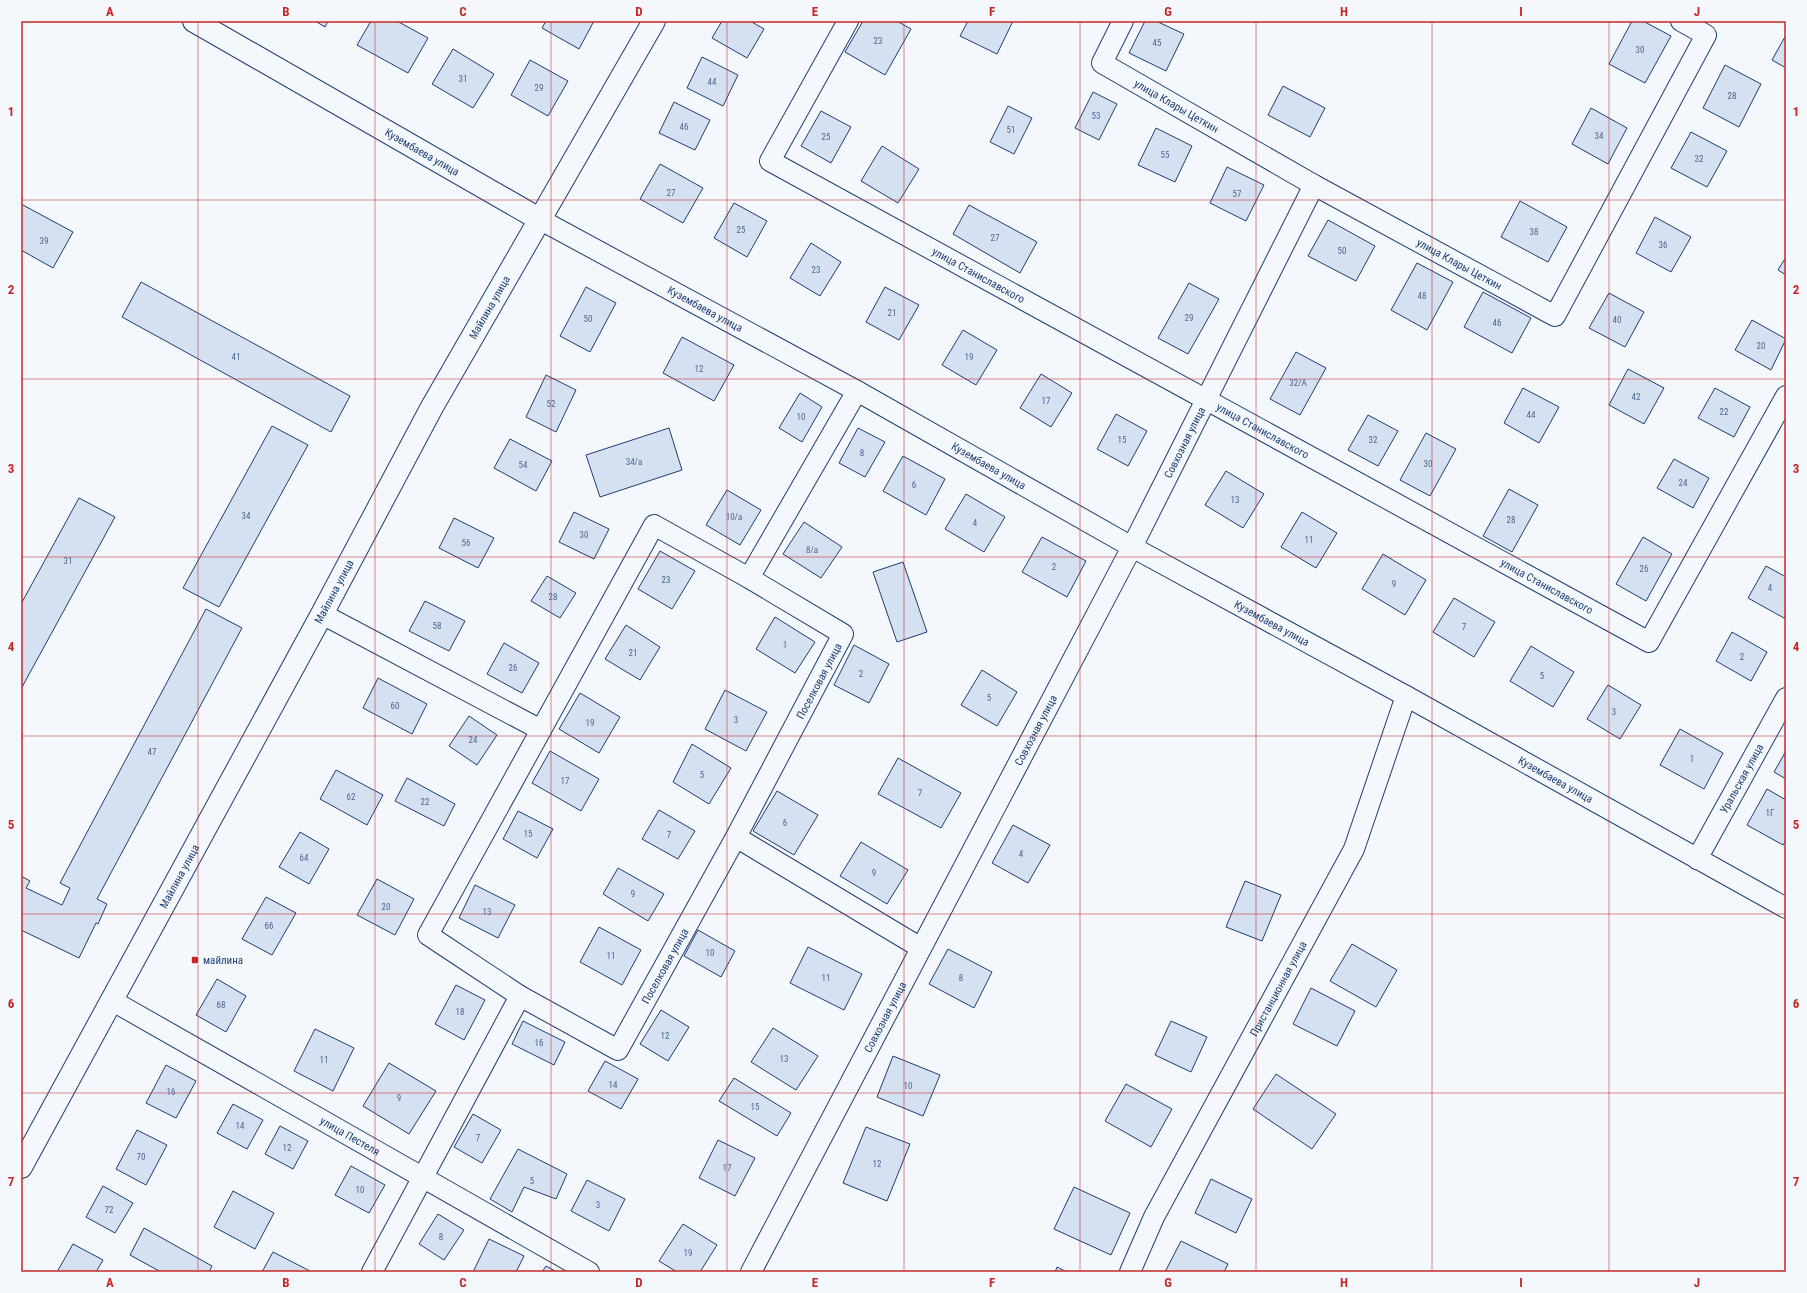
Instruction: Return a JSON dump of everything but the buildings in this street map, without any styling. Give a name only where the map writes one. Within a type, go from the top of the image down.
[{"type":"main road","name":"Кузембаева улица","points":[[194,21],[539,219]]},
{"type":"main road","name":"Майлина улица","points":[[21,1167],[322,614],[432,407],[654,21]]},
{"type":"street","name":"улица Станиславского","points":[[848,21],[770,161],[1648,642],[1786,396]]},
{"type":"street","name":"улица Клары Цеткин","points":[[1123,21],[1102,63],[1314,185],[1556,316],[1706,35],[1681,21]]},
{"type":"street","name":"Совхозная улица","points":[[751,1272],[1132,547],[1314,185]]},
{"type":"street","name":"Кузембаева улица","points":[[539,219],[857,392],[1132,547],[1406,696],[1786,908]]},
{"type":"street","points":[[749,578],[857,392]]},
{"type":"street","name":"Поселковая улица","points":[[654,525],[749,578],[843,634],[736,836],[618,1050],[520,996],[428,935],[541,730],[654,525]]},
{"type":"street","points":[[322,614],[541,730]]},
{"type":"street","name":"Пристанционная улица","points":[[1130,1272],[1154,1217],[1354,849],[1406,696]]},
{"type":"street","name":"Уральская улица","points":[[1696,859],[1786,698]]},
{"type":"street","points":[[736,836],[921,948]]},
{"type":"street","points":[[372,1272],[520,996]]},
{"type":"street","name":"улица Пестеля","points":[[111,1000],[423,1176],[589,1272]]},
{"type":"place","name":"майлина","points":[[195,960]]}]
